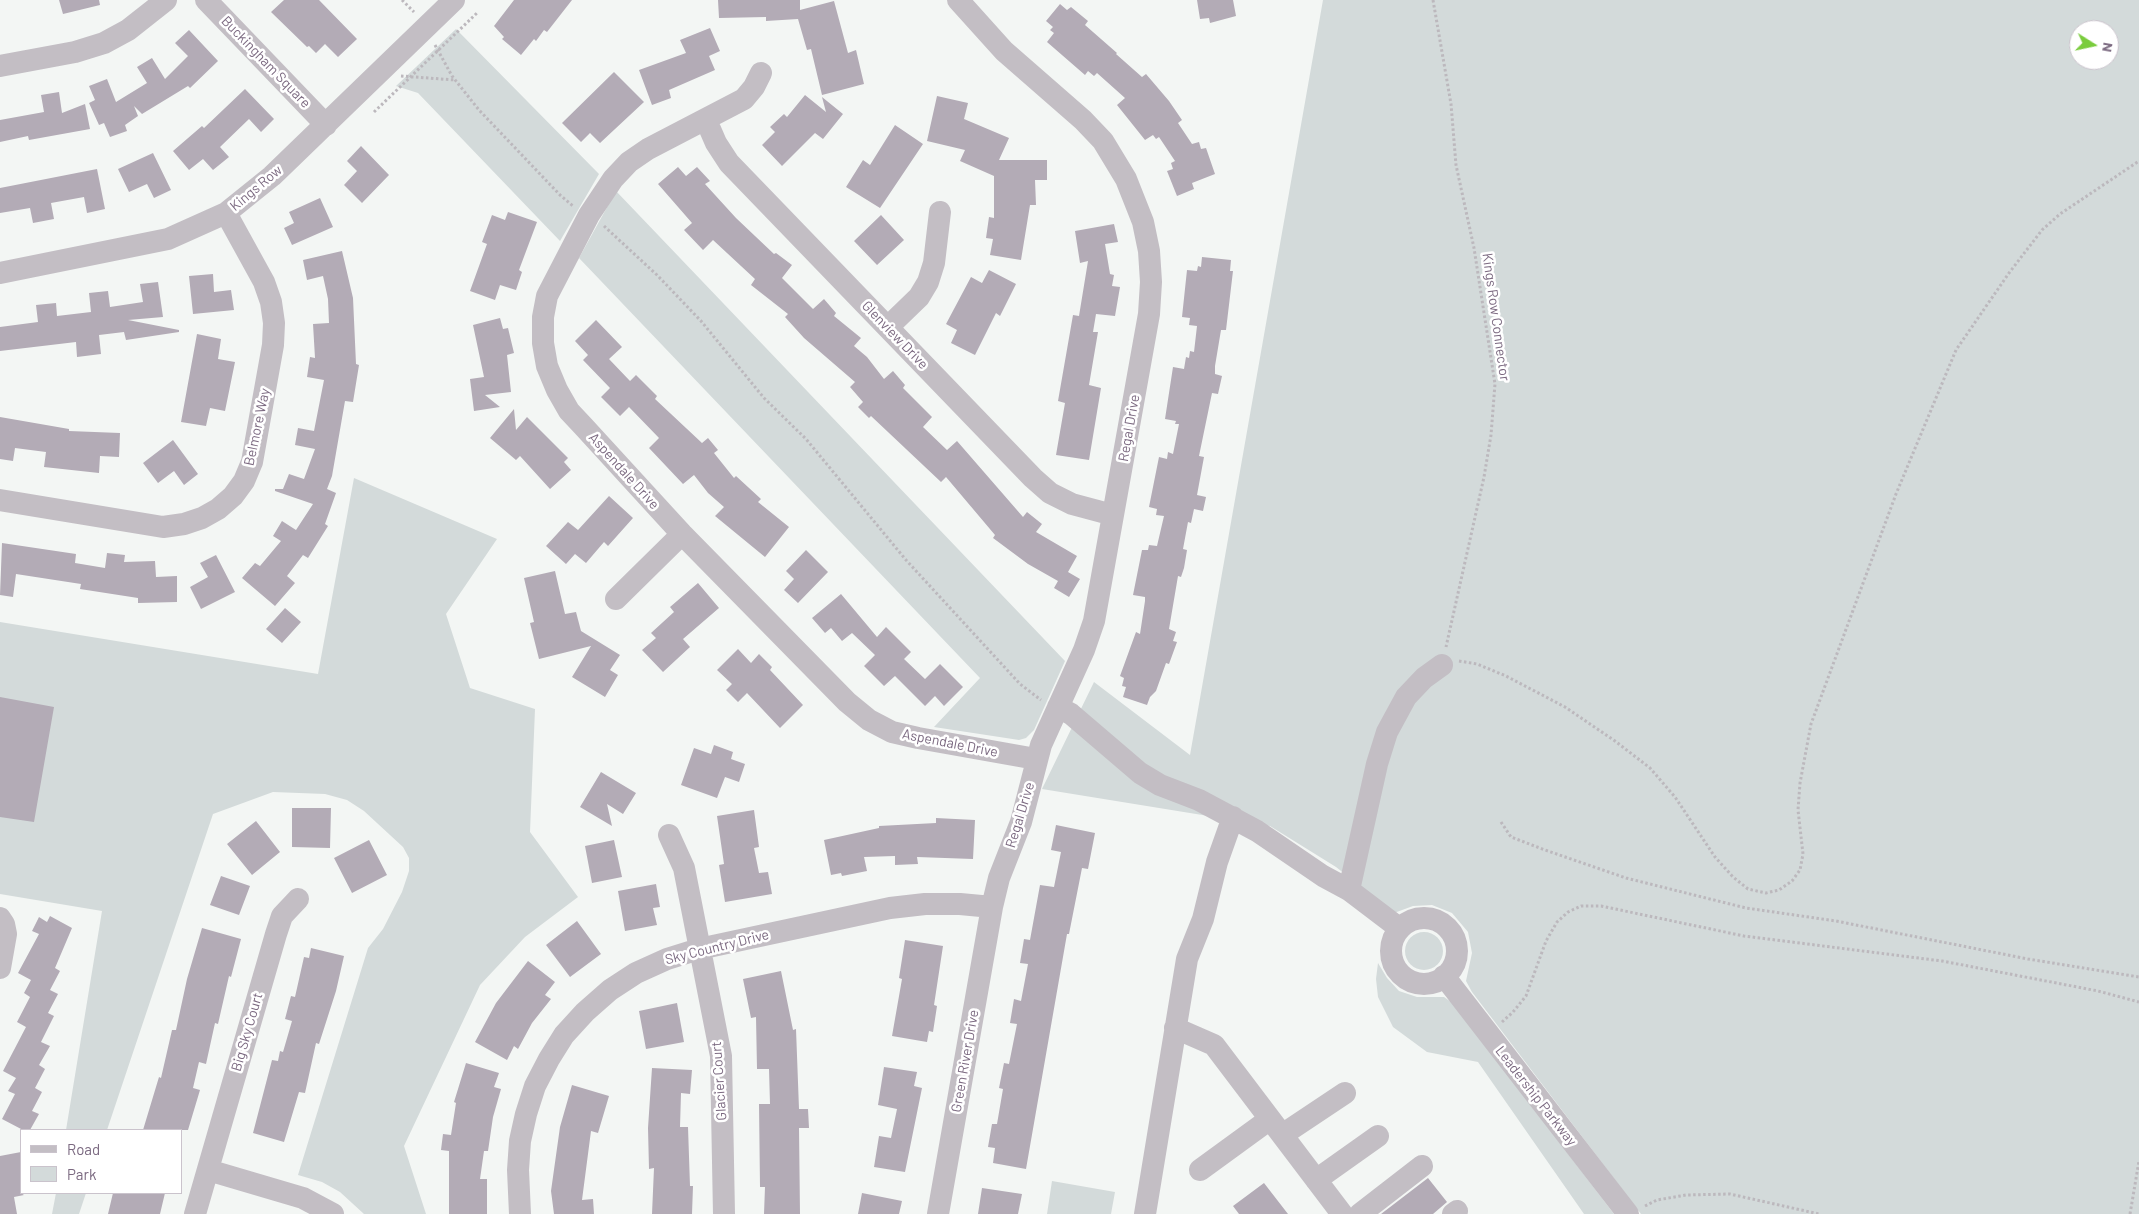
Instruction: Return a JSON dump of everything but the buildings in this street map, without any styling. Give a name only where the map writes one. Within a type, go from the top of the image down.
[{"type":"street","points":[[0,66],[75,52],[104,43],[128,30],[166,0]]},
{"type":"street","name":"Buckingham Square","points":[[206,0],[326,125]]},
{"type":"street","name":"Kings Row","points":[[0,273],[168,239],[226,213],[265,183],[454,0]]},
{"type":"street","name":"Regal Drive","points":[[958,0],[1004,50],[1083,120],[1102,141],[1126,179],[1143,222],[1149,252],[1151,282],[1148,314],[1094,621],[1084,650],[1036,759],[1021,822],[999,878],[992,908]]},
{"type":"street","name":"Aspendale Drive","points":[[761,73],[754,88],[744,99],[648,149],[629,162],[613,179],[589,215],[547,296],[543,317],[543,343],[547,366],[557,390],[569,410],[682,534],[847,702],[869,720],[892,732],[1036,759]]},
{"type":"street","name":"Glenview Drive","points":[[706,120],[716,143],[729,163],[1033,478],[1050,493],[1072,504],[1113,515]]},
{"type":"street","points":[[888,327],[919,297],[928,282],[934,263],[940,212]]},
{"type":"street","name":"Belmore Way","points":[[0,500],[163,526],[184,524],[202,518],[218,509],[233,496],[244,481],[252,462],[273,345],[274,323],[272,302],[264,282],[226,213]]},
{"type":"street","points":[[616,599],[682,534]]},
{"type":"street","points":[[1349,890],[1377,764],[1387,732],[1406,697],[1424,678],[1442,665]]},
{"type":"street","points":[[1058,707],[1071,714],[1140,773],[1233,817],[1349,890],[1399,928]]},
{"type":"street","points":[[1145,1214],[1188,959],[1203,919],[1217,862],[1233,817]]},
{"type":"street","name":"Glacier Court","points":[[669,835],[684,868],[721,1056],[724,1214]]},
{"type":"street","name":"Big Sky Court","points":[[195,1214],[276,934],[282,916],[298,899]]},
{"type":"street","name":"Sky Country Drive","points":[[520,1214],[518,1170],[526,1114],[535,1086],[548,1059],[564,1036],[597,1001],[636,973],[667,958],[699,949],[890,908],[943,904],[992,908]]},
{"type":"street","name":"Green River Drive","points":[[938,1214],[992,908]]},
{"type":"street","points":[[1426,917],[1436,919],[1451,931],[1457,950],[1456,960],[1444,976],[1435,982],[1424,984],[1414,982],[1396,969],[1392,959],[1391,948],[1393,938],[1399,928],[1416,918],[1426,917]]},
{"type":"street","points":[[0,918],[4,924],[6,934],[0,968]]},
{"type":"street","name":"Leadership Parkway","points":[[1444,976],[1488,1034],[1635,1210]]},
{"type":"street","points":[[1175,1028],[1214,1045],[1342,1214]]},
{"type":"street","points":[[1200,1170],[1276,1127],[1346,1093]]},
{"type":"street","points":[[1316,1180],[1378,1136]]},
{"type":"street","points":[[1360,1214],[1422,1166]]},
{"type":"street","points":[[208,1170],[303,1198],[333,1214]]},
{"type":"path","points":[[402,0],[427,28],[455,80],[480,110],[560,195],[612,232],[701,321],[764,398],[806,439],[906,560],[1020,684],[1044,702],[1058,707]]},
{"type":"path","name":"Kings Row Connector","points":[[1433,0],[1451,104],[1456,166],[1474,248],[1495,384],[1491,435],[1484,477],[1442,665]]},
{"type":"path","points":[[374,112],[477,13]]},
{"type":"path","points":[[378,74],[455,80]]},
{"type":"path","points":[[1442,665],[1458,661],[1477,664],[1506,676],[1565,707],[1615,741],[1650,768],[1674,797],[1715,857],[1733,877],[1748,889],[1766,893],[1779,890],[1792,881],[1800,870],[1803,854],[1798,810],[1800,783],[1811,724],[1896,494],[1956,350],[2008,273],[2042,230],[2060,214],[2139,161]]},
{"type":"path","points":[[1501,822],[1511,837],[1545,850],[1626,878],[1746,908],[1844,922],[2028,959],[2139,977]]},
{"type":"path","points":[[1488,1034],[1513,1012],[1526,996],[1546,941],[1557,922],[1568,912],[1582,906],[1601,906],[1744,936],[1942,962],[2089,989],[2139,1002]]},
{"type":"path","points":[[2130,1214],[2139,1161]]},
{"type":"path","points":[[1635,1210],[1657,1200],[1730,1194],[1819,1214]]},
{"type":"green space","points":[[1323,0],[2139,0],[2139,1214],[1641,1214],[1472,992],[1466,981],[1472,953],[1468,932],[1452,913],[1432,905],[1413,906],[1394,913],[1336,867],[1270,826],[1042,789],[1094,682],[1190,755]]},
{"type":"green space","points":[[456,29],[599,174],[560,241],[418,93],[396,86]]},
{"type":"green space","points":[[616,191],[1065,661],[1034,730],[1026,738],[1019,740],[934,727],[980,678],[579,258]]},
{"type":"green space","points":[[354,478],[497,539],[446,614],[470,688],[535,709],[530,832],[578,897],[525,937],[480,985],[404,1146],[426,1214],[364,1214],[340,1192],[322,1182],[298,1175],[368,948],[383,929],[402,892],[409,871],[409,858],[403,847],[364,811],[347,800],[325,794],[273,792],[213,814],[107,1129],[66,1129],[102,911],[0,894],[0,622],[318,674]]},
{"type":"green space","points":[[1424,932],[1437,938],[1443,951],[1437,964],[1424,970],[1411,964],[1405,951],[1411,938]]},
{"type":"green space","points":[[1378,963],[1387,978],[1399,991],[1417,997],[1444,997],[1454,1004],[1614,1214],[1584,1214],[1478,1062],[1427,1052],[1393,1027],[1378,997],[1376,979]]},
{"type":"green space","points":[[1052,1181],[1115,1192],[1111,1214],[1047,1214]]},
{"type":"green space","points":[[56,1194],[86,1194],[79,1214],[52,1214]]}]
